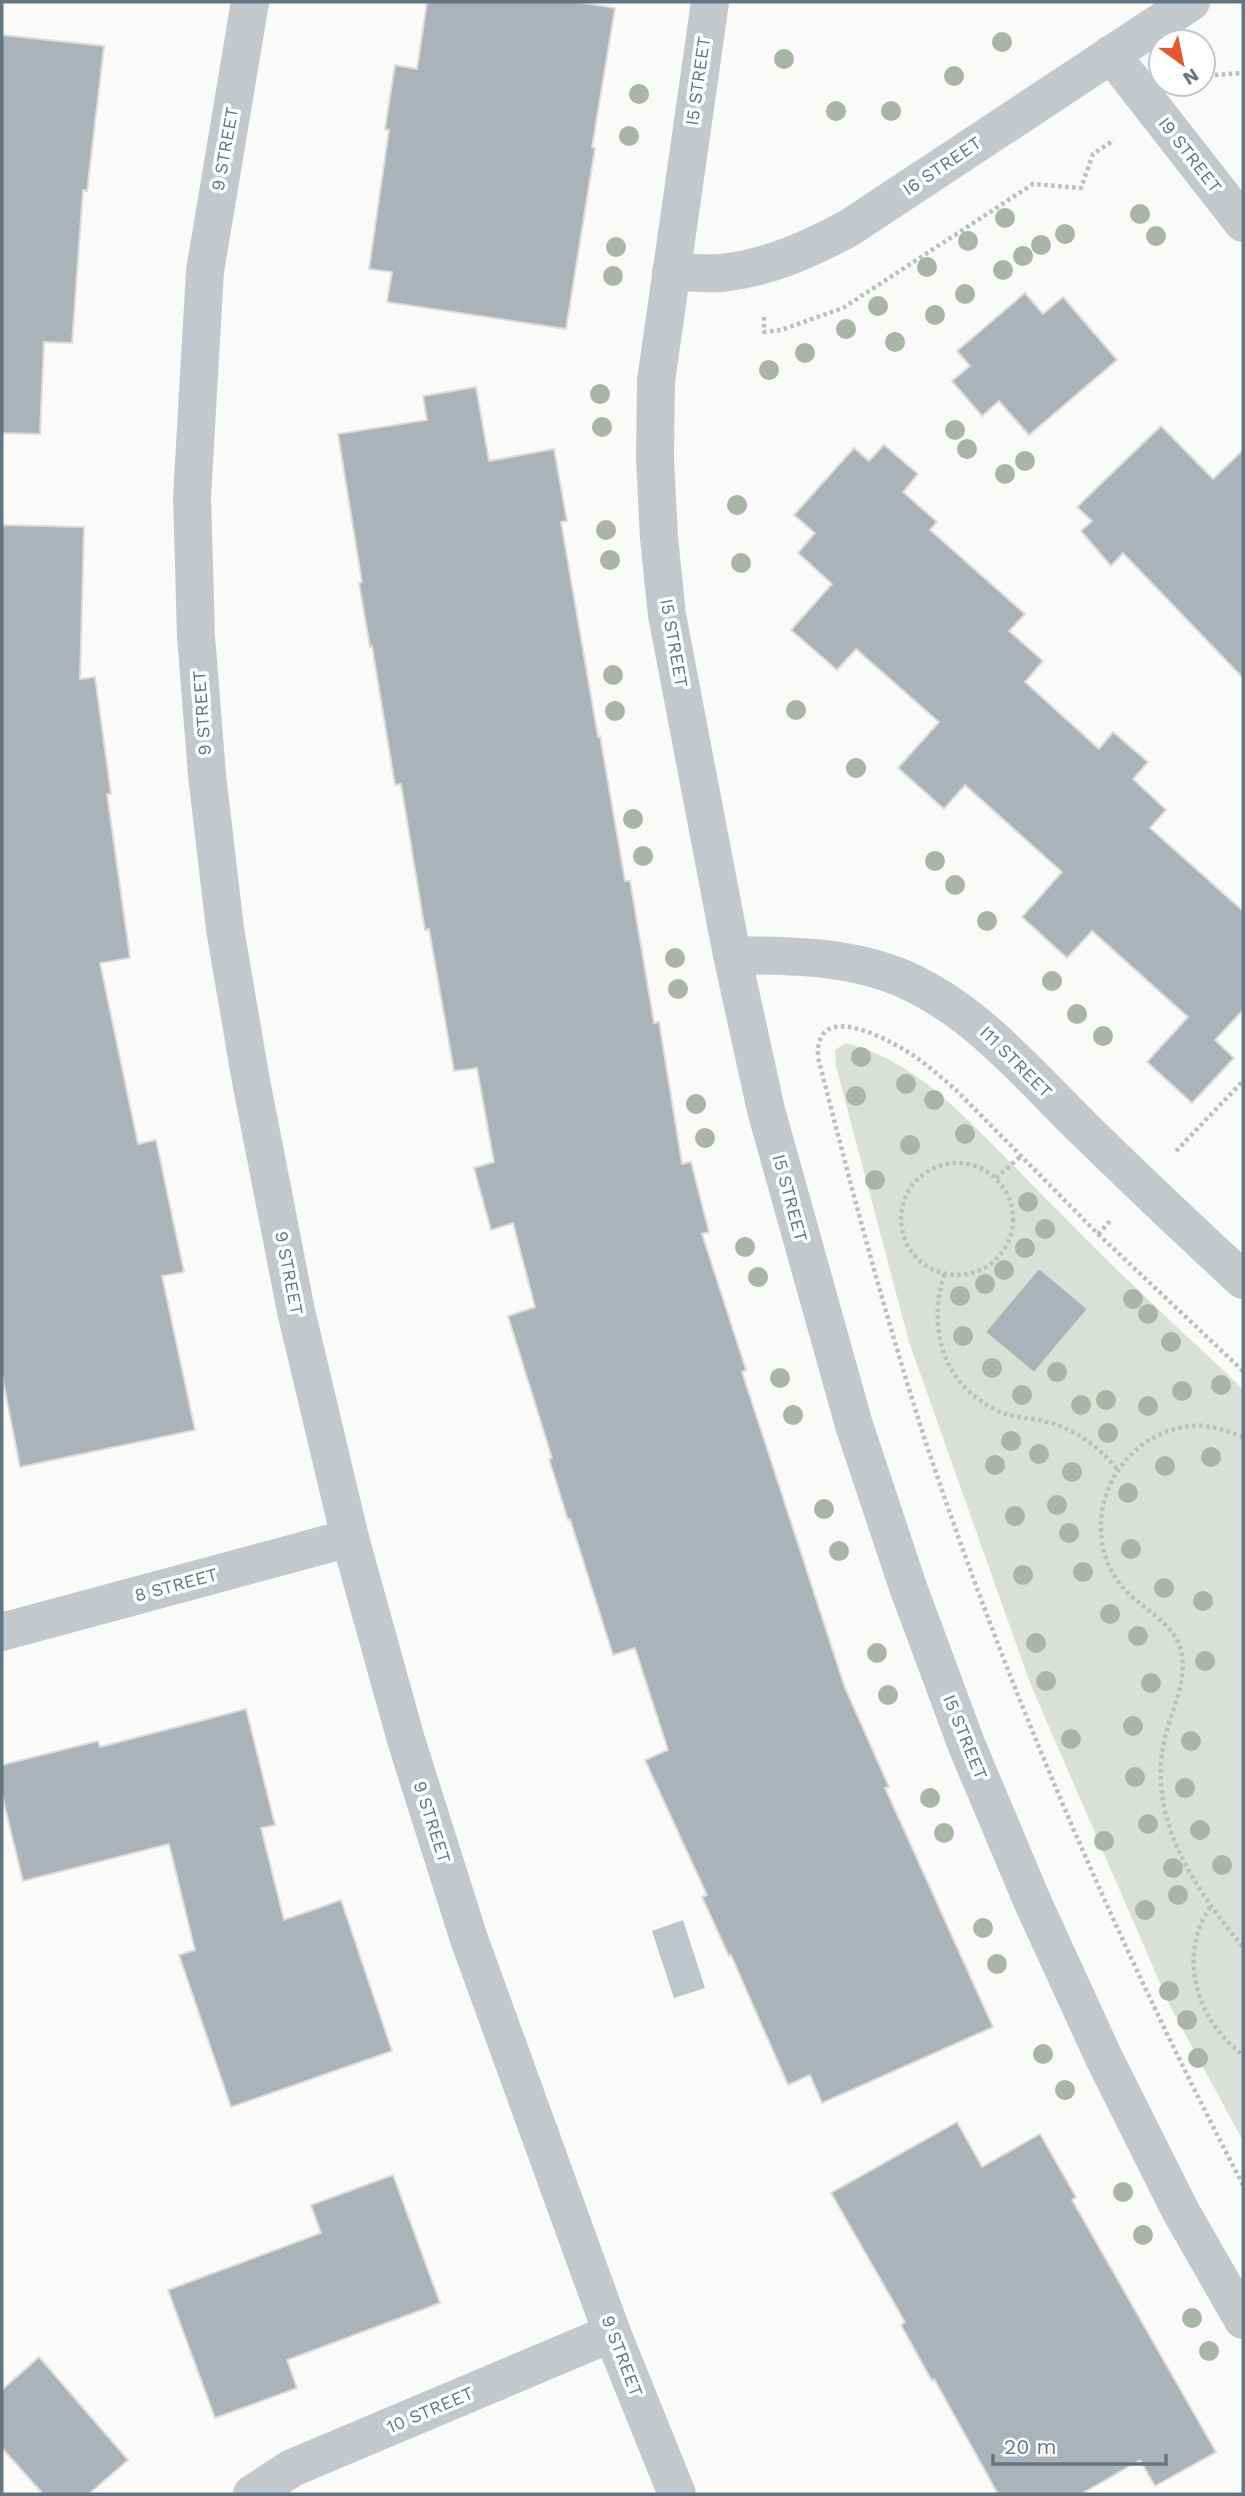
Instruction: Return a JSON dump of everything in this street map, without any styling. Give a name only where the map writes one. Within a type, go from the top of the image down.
[{"type":"street","name":"9 STREET","points":[[250,2],[205,271],[192,497],[196,636],[207,775],[229,954],[296,1311],[350,1538],[405,1740],[470,1939],[612,2333],[677,2494]]},
{"type":"street","name":"I5 STREET","points":[[710,2],[656,381],[654,459],[667,615],[732,955],[766,1110],[855,1425],[908,1587],[967,1746],[1033,1903],[1104,2058],[1180,2210],[1243,2320]]},
{"type":"street","name":"I6 STREET","points":[[671,272],[718,273],[764,266],[808,250],[849,228],[1191,2]]},
{"type":"street","name":"I9 STREET","points":[[1111,54],[1243,223]]},
{"type":"street","name":"I11 STREET","points":[[732,955],[811,956],[857,964],[902,978],[944,999],[981,1027],[1143,1187],[1243,1280]]},
{"type":"street","name":"8 STREET","points":[[2,1632],[350,1538]]},
{"type":"street","name":"10 STREET","points":[[252,2494],[292,2468],[612,2333]]},
{"type":"path","points":[[1217,75],[1243,73]]},
{"type":"path","points":[[764,266],[764,332],[781,330],[843,308],[1033,184],[1081,188],[1093,154],[1158,113]]},
{"type":"path","points":[[1243,1371],[1098,1234],[956,1090],[905,1050],[876,1036],[845,1025],[833,1027],[823,1034],[818,1045],[818,1057],[851,1190],[887,1317],[970,1568],[1017,1692],[1129,1956],[1243,2185]]},
{"type":"path","points":[[996,1178],[1022,1156]]},
{"type":"path","points":[[958,1163],[979,1167],[996,1178],[1008,1196],[1013,1215],[1010,1236],[1001,1254],[985,1268],[965,1275],[944,1273],[926,1266],[910,1252],[902,1233],[901,1212],[907,1192],[920,1176],[938,1166],[958,1163]]},
{"type":"path","points":[[944,1273],[936,1319],[939,1342],[960,1383],[997,1410],[1019,1418],[1042,1420],[1085,1438],[1103,1452],[1117,1469]]},
{"type":"path","points":[[1243,1437],[1222,1429],[1194,1425],[1166,1431],[1142,1444],[1117,1469],[1107,1487],[1100,1515],[1102,1543],[1110,1570],[1127,1592],[1172,1630],[1180,1649],[1183,1669],[1181,1684],[1161,1754],[1164,1807],[1175,1843],[1190,1876],[1210,1907],[1243,1947]]},
{"type":"path","points":[[1210,1907],[1198,1932],[1194,1959],[1196,1987],[1205,2013],[1221,2036],[1243,2054]]},
{"type":"shaded area","points":[[846,1043],[893,1062],[953,1106],[1118,1271],[1243,1389],[1243,2141],[1170,2006],[1030,1683],[909,1342],[836,1066],[835,1050]]},
{"type":"shaded area","points":[[683,1920],[705,1988],[674,1998],[652,1931]]},
{"type":"building","points":[[427,2],[578,2],[615,8],[566,329],[387,302],[392,272],[369,269],[389,130],[385,129],[395,65],[417,69]]},
{"type":"building","points":[[2,35],[104,46],[87,191],[83,190],[72,343],[44,342],[40,434],[2,433]]},
{"type":"building","points":[[1025,293],[1043,314],[1063,297],[1117,360],[1029,435],[999,401],[982,416],[952,381],[970,366],[957,351]]},
{"type":"building","points":[[476,387],[489,461],[554,449],[567,521],[561,522],[598,737],[600,736],[625,881],[630,881],[654,1023],[659,1022],[682,1164],[691,1162],[709,1232],[702,1234],[746,1370],[742,1372],[845,1688],[889,1787],[885,1788],[993,2027],[822,2103],[810,2075],[788,2085],[731,1955],[729,1956],[702,1897],[707,1895],[645,1760],[668,1750],[635,1648],[613,1655],[549,1459],[552,1458],[508,1316],[535,1307],[513,1223],[491,1230],[474,1168],[494,1162],[477,1068],[454,1071],[429,929],[425,930],[401,784],[395,785],[359,583],[362,582],[338,434],[427,420],[423,396]]},
{"type":"building","points":[[1161,426],[1213,479],[1243,450],[1243,678],[1123,553],[1111,566],[1081,531],[1092,521],[1077,507]]},
{"type":"building","points":[[884,445],[918,474],[903,492],[937,522],[930,530],[1025,614],[1009,631],[1043,661],[1025,682],[1099,749],[1113,732],[1148,762],[1133,779],[1166,810],[1150,828],[1243,911],[1243,1010],[1215,1040],[1234,1058],[1192,1103],[1147,1062],[1188,1017],[1092,931],[1067,958],[1022,917],[1062,872],[965,785],[944,809],[898,768],[939,722],[856,649],[837,670],[791,630],[832,584],[798,553],[815,533],[794,515],[854,448],[869,461]]},
{"type":"building","points":[[2,525],[84,527],[80,679],[95,677],[111,794],[107,794],[130,958],[100,963],[138,1144],[156,1140],[184,1272],[162,1276],[195,1430],[20,1467],[2,1375]]},
{"type":"building","points":[[1039,1268],[1088,1309],[1034,1373],[985,1332]]},
{"type":"building","points":[[246,1709],[275,1825],[261,1828],[284,1920],[341,1900],[392,2051],[231,2107],[179,1955],[195,1950],[169,1844],[23,1881],[2,1795],[2,1765],[98,1741],[100,1747]]},
{"type":"building","points":[[957,2122],[982,2167],[1040,2134],[1076,2197],[1072,2200],[1216,2452],[1155,2486],[1140,2460],[1081,2494],[998,2494],[934,2379],[932,2381],[901,2325],[905,2322],[831,2193]]},
{"type":"building","points":[[393,2175],[440,2303],[287,2360],[297,2388],[215,2418],[168,2290],[321,2233],[311,2205]]},
{"type":"building","points":[[39,2357],[128,2460],[89,2494],[43,2494],[2,2448],[2,2390]]}]
